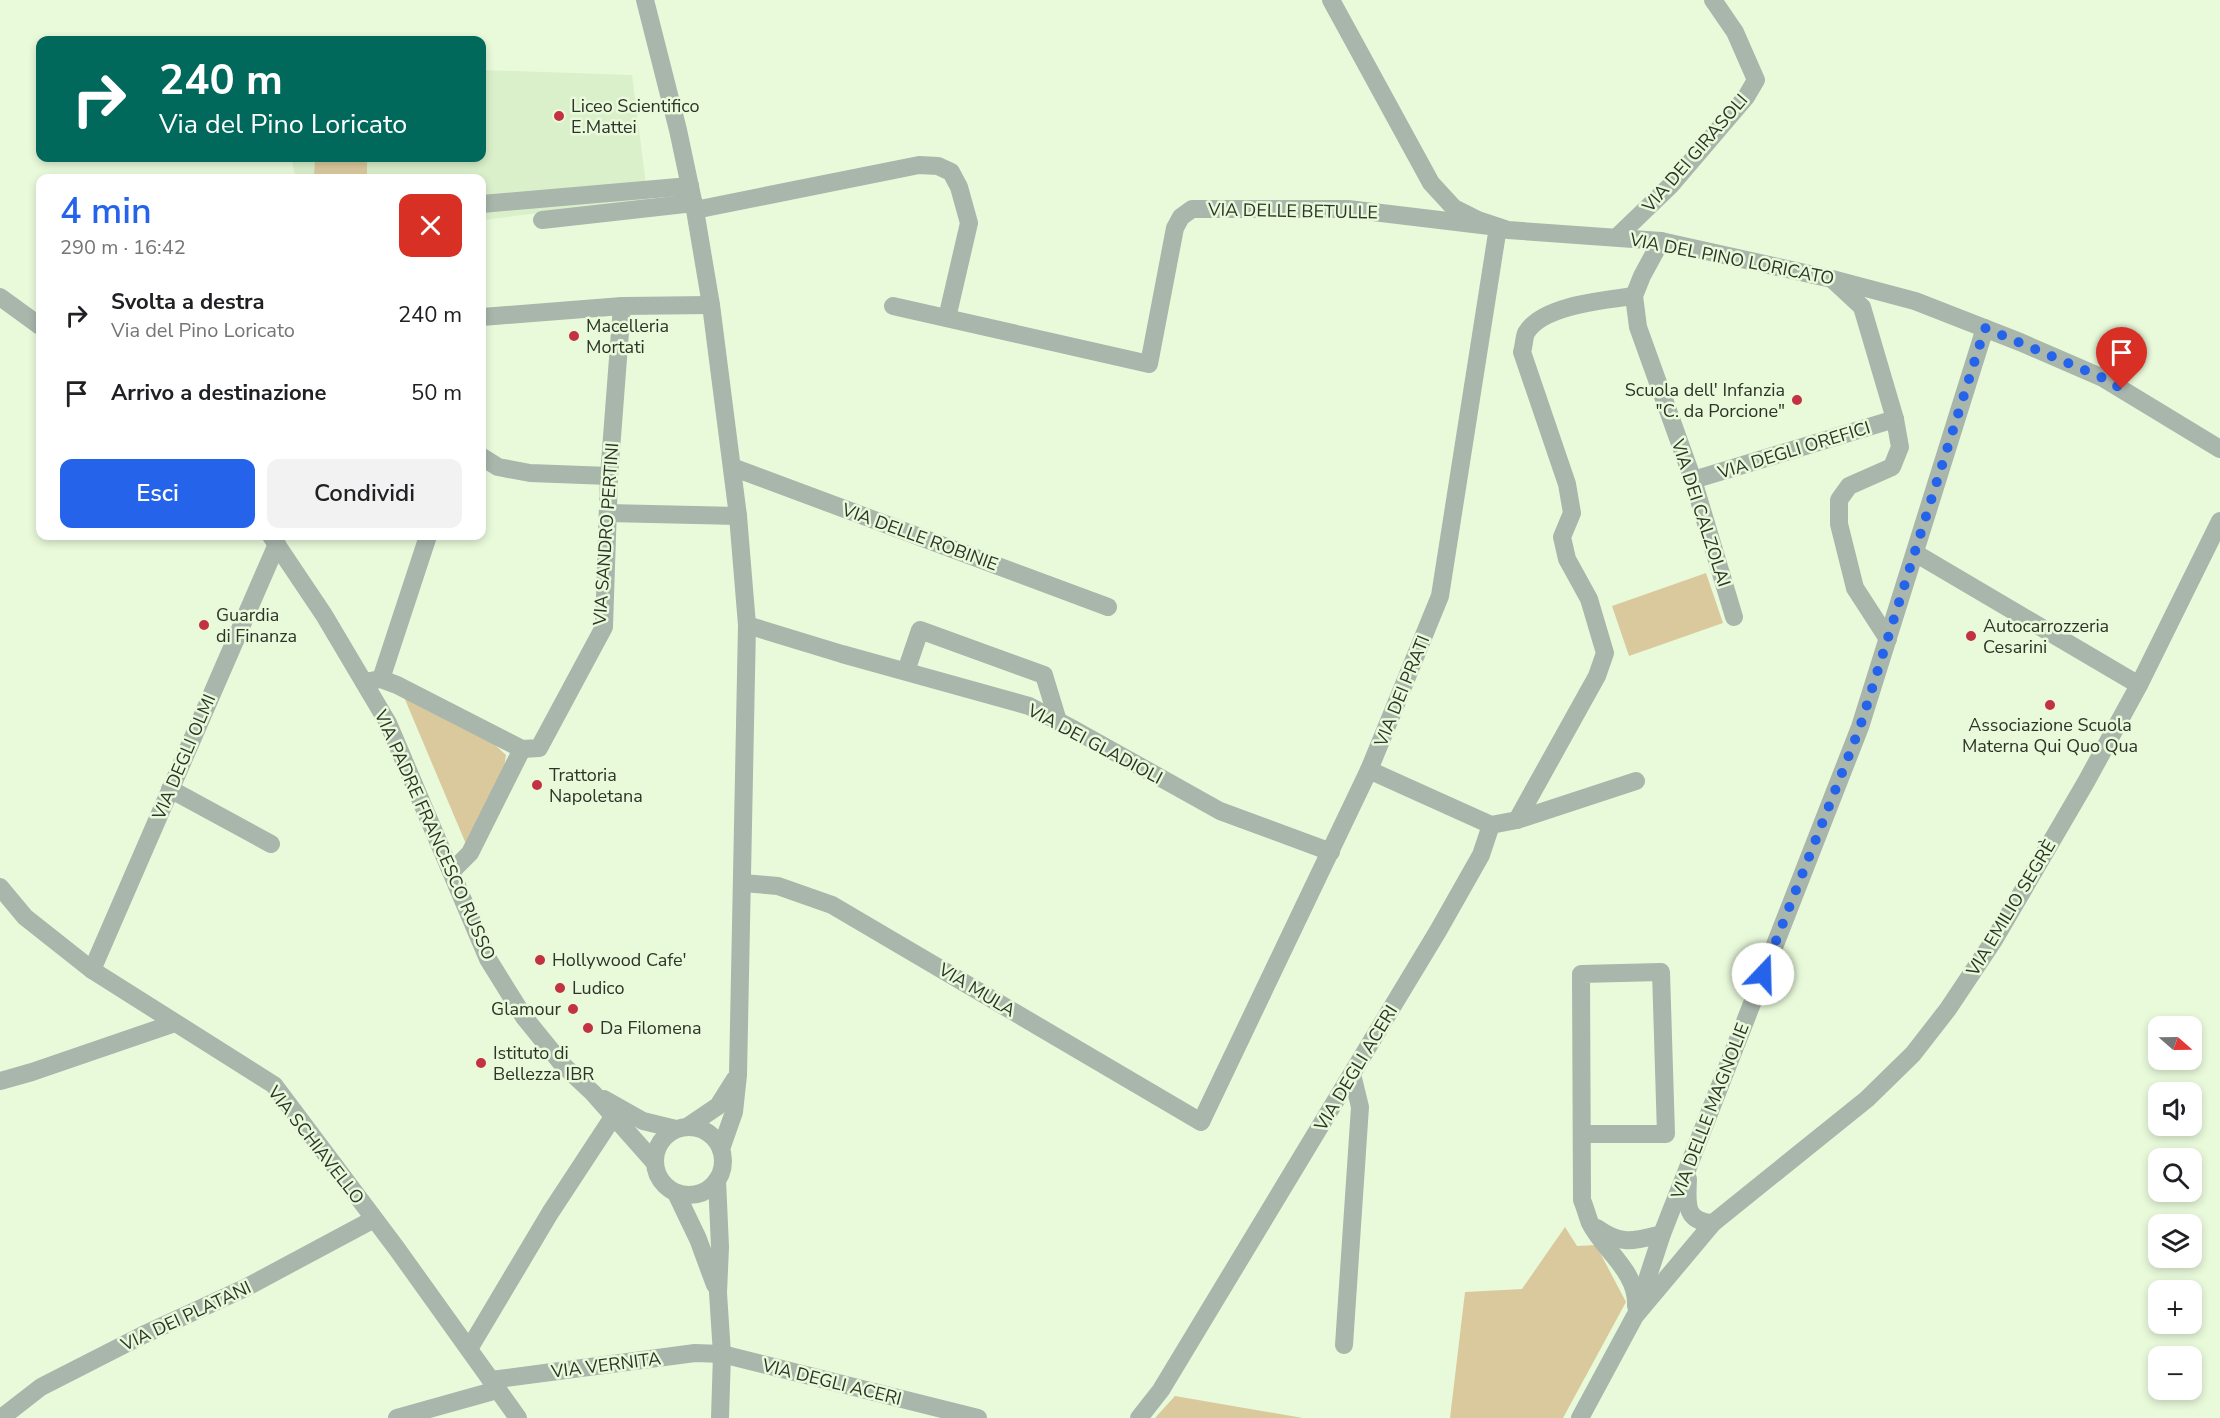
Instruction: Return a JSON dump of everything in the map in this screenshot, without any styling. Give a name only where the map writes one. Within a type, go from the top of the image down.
[{"type":"street","points":[[645,0],[693,200],[711,305],[738,516],[747,625],[738,1075],[734,1112],[721,1149]]},
{"type":"street","name":"VIA DEL PINO LORICATO","points":[[1331,0],[1431,183],[1454,208],[1478,220],[1508,230],[1661,241],[1832,279],[1915,301],[2103,378],[2220,449]]},
{"type":"street","name":"VIA DEI GIRASOLI","points":[[1617,237],[1671,185],[1746,97],[1756,80],[1735,32],[1713,0]]},
{"type":"street","points":[[542,220],[693,200],[919,165],[938,166],[951,172],[959,187],[969,223],[948,318]]},
{"type":"street","points":[[486,204],[693,200]]},
{"type":"street","name":"VIA DELLE BETULLE","points":[[893,306],[1149,364],[1175,228],[1180,217],[1192,209],[1348,209],[1498,227]]},
{"type":"street","name":"VIA DEI PRATI","points":[[1201,1122],[1369,770],[1440,596],[1498,227]]},
{"type":"street","points":[[1517,820],[1597,675],[1605,653],[1589,599],[1567,559],[1562,537],[1572,513],[1567,484],[1522,352],[1524,342],[1527,333],[1542,318],[1582,304],[1634,296],[1661,241]]},
{"type":"street","points":[[1832,279],[1862,307],[1895,419],[1900,447],[1892,467],[1849,486],[1839,500],[1839,524],[1855,588],[1888,639]]},
{"type":"street","name":"VIA DEI CALZOLAI","points":[[1634,296],[1638,327],[1693,480],[1734,617]]},
{"type":"street","points":[[0,297],[36,323]]},
{"type":"street","points":[[486,317],[622,306],[711,305]]},
{"type":"street","name":"VIA SANDRO PERTINI","points":[[522,749],[538,748],[604,627],[609,476],[622,306]]},
{"type":"street","name":"VIA DELLE MAGNOLIE","points":[[1635,1316],[1662,1234],[1860,727],[1985,328]]},
{"type":"street","name":"VIA DEGLI OREFICI","points":[[1693,480],[1895,419]]},
{"type":"street","points":[[486,460],[498,467],[530,473],[609,476]]},
{"type":"street","name":"VIA DELLE ROBINIE","points":[[732,466],[1108,607]]},
{"type":"street","points":[[608,513],[738,516]]},
{"type":"street","name":"VIA EMILIO SEGRÈ","points":[[1635,1316],[1713,1224],[1867,1099],[1913,1054],[1929,1034],[1994,940],[2086,782],[2139,685],[2220,521]]},
{"type":"street","name":"VIA PADRE FRANCESCO RUSSO","points":[[274,540],[372,681],[488,959],[524,1017],[563,1065],[593,1093],[655,1163]]},
{"type":"street","name":"VIA DEGLI OLMI","points":[[92,970],[274,540]]},
{"type":"street","points":[[426,540],[372,681],[397,685],[522,749],[470,853],[451,872]]},
{"type":"street","points":[[1915,553],[2139,685]]},
{"type":"street","name":"VIA DEI GLADIOLI","points":[[747,625],[1029,706],[1220,811],[1331,852]]},
{"type":"street","points":[[906,671],[920,630],[1044,675],[1058,721]]},
{"type":"street","points":[[1369,770],[1491,825],[1517,820],[1636,781]]},
{"type":"street","points":[[170,789],[271,844]]},
{"type":"street","name":"VIA DEGLI ACERI","points":[[1139,1418],[1161,1390],[1438,931],[1481,855],[1491,825]]},
{"type":"street","name":"VIA MULA","points":[[743,884],[778,886],[832,905],[1201,1122]]},
{"type":"street","name":"VIA SCHIAVELLO","points":[[0,887],[25,916],[92,970],[274,1085],[518,1418]]},
{"type":"street","points":[[1580,1418],[1635,1316],[1637,1293],[1628,1276],[1591,1224],[1582,1200],[1581,974],[1661,972],[1666,1134],[1583,1134]]},
{"type":"street","points":[[0,1081],[175,1023]]},
{"type":"street","points":[[1344,1345],[1360,1107],[1352,1074]]},
{"type":"street","points":[[718,1293],[698,1239],[676,1193],[661,1181],[656,1172],[655,1163],[660,1143],[718,1106],[738,1075]]},
{"type":"street","name":"VIA PADRE FRANCESCO RUSSO","points":[[593,1093],[643,1121],[681,1128]]},
{"type":"street","points":[[469,1349],[550,1213],[613,1117]]},
{"type":"street","points":[[676,1193],[694,1195],[711,1187],[722,1171],[723,1160],[721,1149],[707,1132],[697,1128],[681,1128]]},
{"type":"street","points":[[1690,1162],[1687,1202],[1691,1216],[1700,1223],[1713,1224]]},
{"type":"street","points":[[717,1180],[720,1247],[718,1293],[722,1354],[720,1418]]},
{"type":"street","name":"VIA DEI PLATANI","points":[[1,1418],[41,1387],[143,1335],[245,1288],[374,1219]]},
{"type":"street","points":[[1591,1224],[1610,1237],[1630,1242],[1662,1234]]},
{"type":"street","name":"VIA VERNITA","points":[[397,1418],[494,1385],[695,1353],[722,1354]]},
{"type":"street","name":"VIA DEGLI ACERI","points":[[722,1354],[978,1418]]},
{"type":"shaded area","name":"Liceo Scientifico E.Mattei","points":[[486,70],[632,75],[648,200],[486,220],[486,174],[294,174],[293,162],[486,162]]},
{"type":"shaded area","points":[[315,162],[367,162],[367,174],[314,174]]},
{"type":"shaded area","points":[[1706,573],[1723,623],[1629,656],[1612,606]]},
{"type":"shaded area","points":[[404,697],[493,743],[506,755],[504,768],[466,844]]},
{"type":"shaded area","points":[[1565,1227],[1577,1246],[1596,1245],[1626,1302],[1563,1418],[1450,1418],[1465,1292],[1522,1289]]},
{"type":"shaded area","points":[[1175,1396],[1303,1418],[1155,1418]]},
{"type":"place","name":"Liceo Scientifico E.Mattei","points":[[559,116]]},
{"type":"place","name":"Macelleria Mortati","points":[[574,336]]},
{"type":"place","name":"Scuola dell' Infanzia \"C. da Porcione\"","points":[[1797,400]]},
{"type":"place","name":"Guardia di Finanza","points":[[204,625]]},
{"type":"place","name":"Autocarrozzeria Cesarini","points":[[1971,636]]},
{"type":"place","name":"Associazione Scuola Materna Qui Quo Qua","points":[[2050,705]]},
{"type":"place","name":"Trattoria Napoletana","points":[[537,785]]},
{"type":"place","name":"Hollywood Cafe'","points":[[540,960]]},
{"type":"place","name":"Ludico","points":[[560,988]]},
{"type":"place","name":"Glamour","points":[[573,1009]]},
{"type":"place","name":"Da Filomena","points":[[588,1028]]},
{"type":"place","name":"Istituto di Bellezza IBR","points":[[481,1063]]},
{"type":"route","points":[[1763,974],[1860,727],[1985,328],[2103,378],[2122,389]]}]
